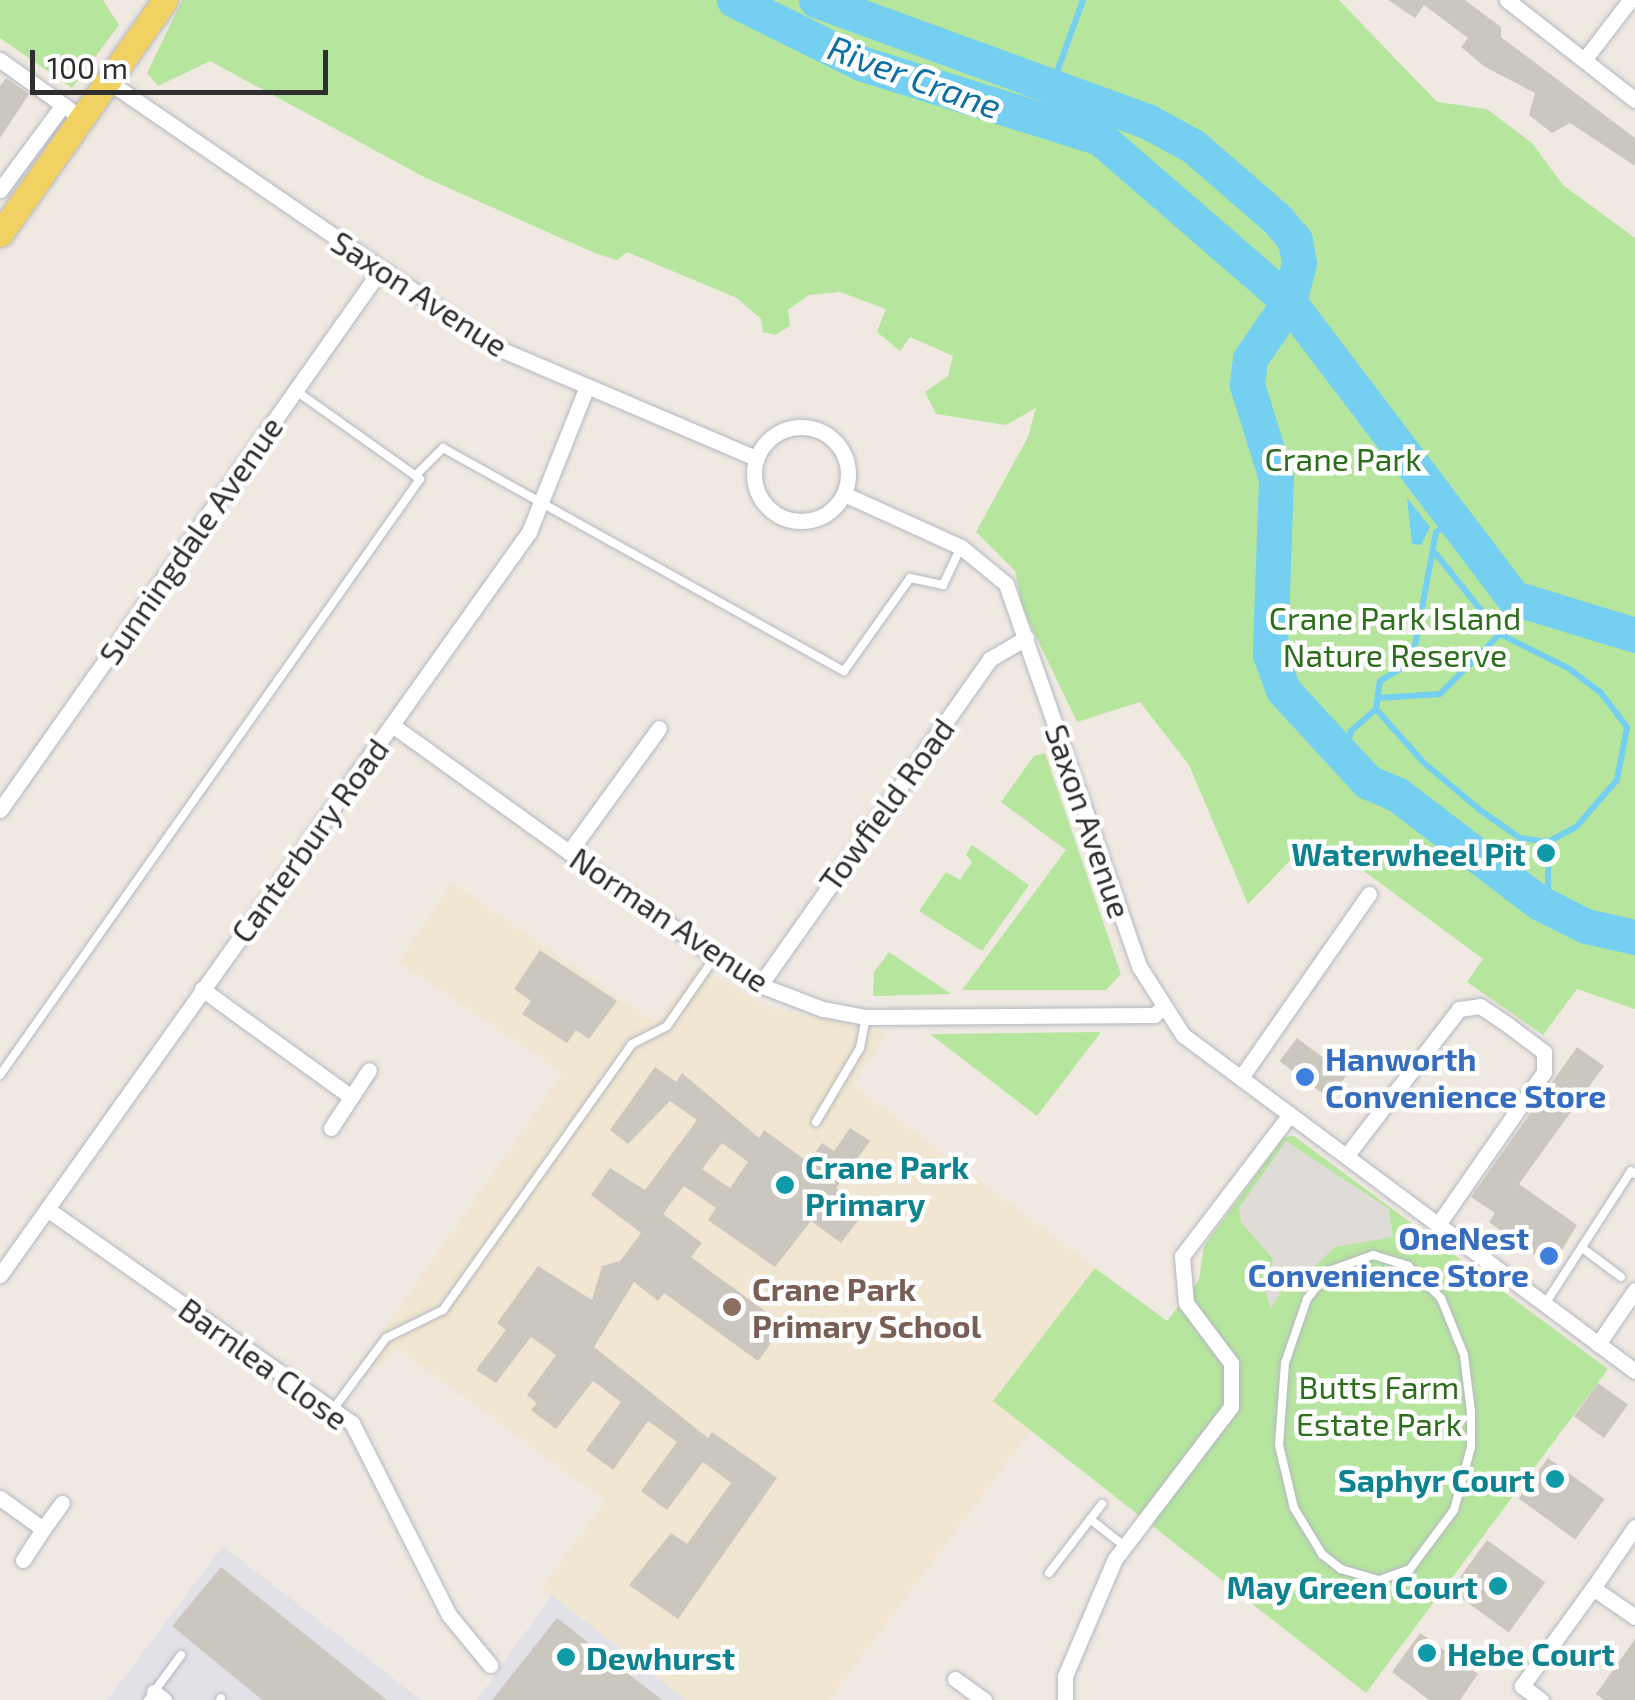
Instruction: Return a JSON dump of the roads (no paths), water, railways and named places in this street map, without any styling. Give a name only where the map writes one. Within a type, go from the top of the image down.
[{"type":"main road","points":[[0,234],[72,111],[113,68],[164,0]]},
{"type":"street","points":[[1506,0],[1635,100]]},
{"type":"street","points":[[1584,60],[1630,0]]},
{"type":"street","points":[[0,60],[72,111],[0,190]]},
{"type":"street","name":"Saxon Avenue","points":[[113,68],[380,270],[498,348],[586,389],[756,458]]},
{"type":"street","name":"Sunningdale Avenue","points":[[0,810],[380,270]]},
{"type":"street","name":"Canterbury Road","points":[[0,1275],[529,532],[586,389]]},
{"type":"street","points":[[789,428],[818,430],[841,450],[844,494],[822,517],[789,520],[764,504],[756,490],[756,458],[789,428]]},
{"type":"street","name":"Saxon Avenue","points":[[844,494],[961,547],[1006,584],[1139,966],[1162,1009],[1183,1035],[1635,1371]]},
{"type":"street","name":"Towfield Road","points":[[760,985],[990,658],[1026,638]]},
{"type":"street","name":"Norman Avenue","points":[[392,725],[715,958],[760,985],[866,1017],[1154,1015],[1162,1009]]},
{"type":"street","points":[[569,852],[659,728]]},
{"type":"street","points":[[1242,1076],[1369,894]]},
{"type":"street","points":[[202,989],[351,1096]]},
{"type":"street","points":[[1347,1156],[1459,1009],[1480,1006],[1520,1034],[1544,1052],[1544,1072],[1439,1223]]},
{"type":"street","points":[[330,1128],[369,1070]]},
{"type":"street","points":[[1044,1700],[1064,1698],[1073,1655],[1124,1546],[1230,1407],[1231,1363],[1186,1303],[1182,1256],[1290,1114]]},
{"type":"street","name":"Barnlea Close","points":[[48,1210],[334,1408],[369,1447],[449,1616],[490,1665]]},
{"type":"street","points":[[1598,1344],[1635,1290]]},
{"type":"street","points":[[0,1498],[43,1529]]},
{"type":"street","points":[[22,1560],[62,1503]]},
{"type":"street","points":[[1541,1700],[1517,1693],[1635,1527]]},
{"type":"street","points":[[1593,1588],[1635,1617]]},
{"type":"street","points":[[961,1689],[984,1700]]},
{"type":"lane","points":[[0,1075],[232,751],[420,479],[296,390]]},
{"type":"lane","points":[[415,476],[442,448],[844,671],[910,578],[943,585],[961,547]]},
{"type":"lane","points":[[334,1408],[386,1338],[443,1310],[632,1044],[667,1026],[715,958]]},
{"type":"lane","points":[[816,1122],[860,1048],[866,1017]]},
{"type":"lane","points":[[1545,1304],[1585,1250],[1631,1171],[1635,1174]]},
{"type":"lane","points":[[1585,1250],[1621,1278]]},
{"type":"lane","points":[[1373,1256],[1408,1266],[1441,1298],[1464,1355],[1471,1412],[1470,1447],[1454,1510],[1424,1556],[1393,1579],[1361,1578],[1322,1554],[1294,1508],[1279,1445],[1285,1363],[1307,1299],[1329,1270],[1373,1256]]},
{"type":"lane","points":[[1050,1572],[1102,1504]]},
{"type":"lane","points":[[1090,1520],[1124,1546]]},
{"type":"lane","points":[[155,1698],[181,1655]]},
{"type":"water","points":[[1407,498],[1430,527],[1421,545],[1412,544]]},
{"type":"waterway","name":"River Crane","points":[[734,0],[863,64],[1100,138],[1289,302],[1514,598],[1635,635]]},
{"type":"waterway","points":[[816,0],[1147,121],[1193,146],[1278,220],[1295,240],[1299,263],[1289,302],[1250,359],[1247,385],[1276,478],[1270,654],[1283,690],[1368,782],[1398,795],[1540,903],[1586,926],[1635,937]]},
{"type":"waterway","points":[[1053,83],[1083,0]]},
{"type":"waterway","points":[[1343,758],[1351,731],[1376,709],[1380,681],[1412,662],[1436,532],[1445,527]]},
{"type":"waterway","points":[[1436,554],[1500,634],[1568,668],[1601,693],[1627,727],[1617,780],[1576,827],[1548,842],[1548,906]]},
{"type":"waterway","points":[[1378,698],[1440,694],[1500,634]]},
{"type":"waterway","points":[[1376,709],[1423,762],[1480,810],[1520,838],[1548,842]]},
{"type":"place","name":"Waterwheel Pit","points":[[1546,853]]},
{"type":"place","name":"Hanworth Convenience Store","points":[[1305,1077]]},
{"type":"place","name":"Crane Park Primary","points":[[785,1185]]},
{"type":"place","name":"OneNest Convenience Store","points":[[1549,1256]]},
{"type":"place","name":"Crane Park Primary School","points":[[732,1307]]},
{"type":"place","name":"Saphyr Court","points":[[1555,1479]]},
{"type":"place","name":"May Green Court","points":[[1498,1586]]},
{"type":"place","name":"Hebe Court","points":[[1427,1653]]},
{"type":"place","name":"Dewhurst","points":[[566,1657]]},
{"type":"park label","name":"Crane Park","points":[[1343,458]]},
{"type":"park label","name":"Crane Park Island Nature Reserve","points":[[1395,636]]},
{"type":"park label","name":"Butts Farm Estate Park","points":[[1379,1406]]}]
